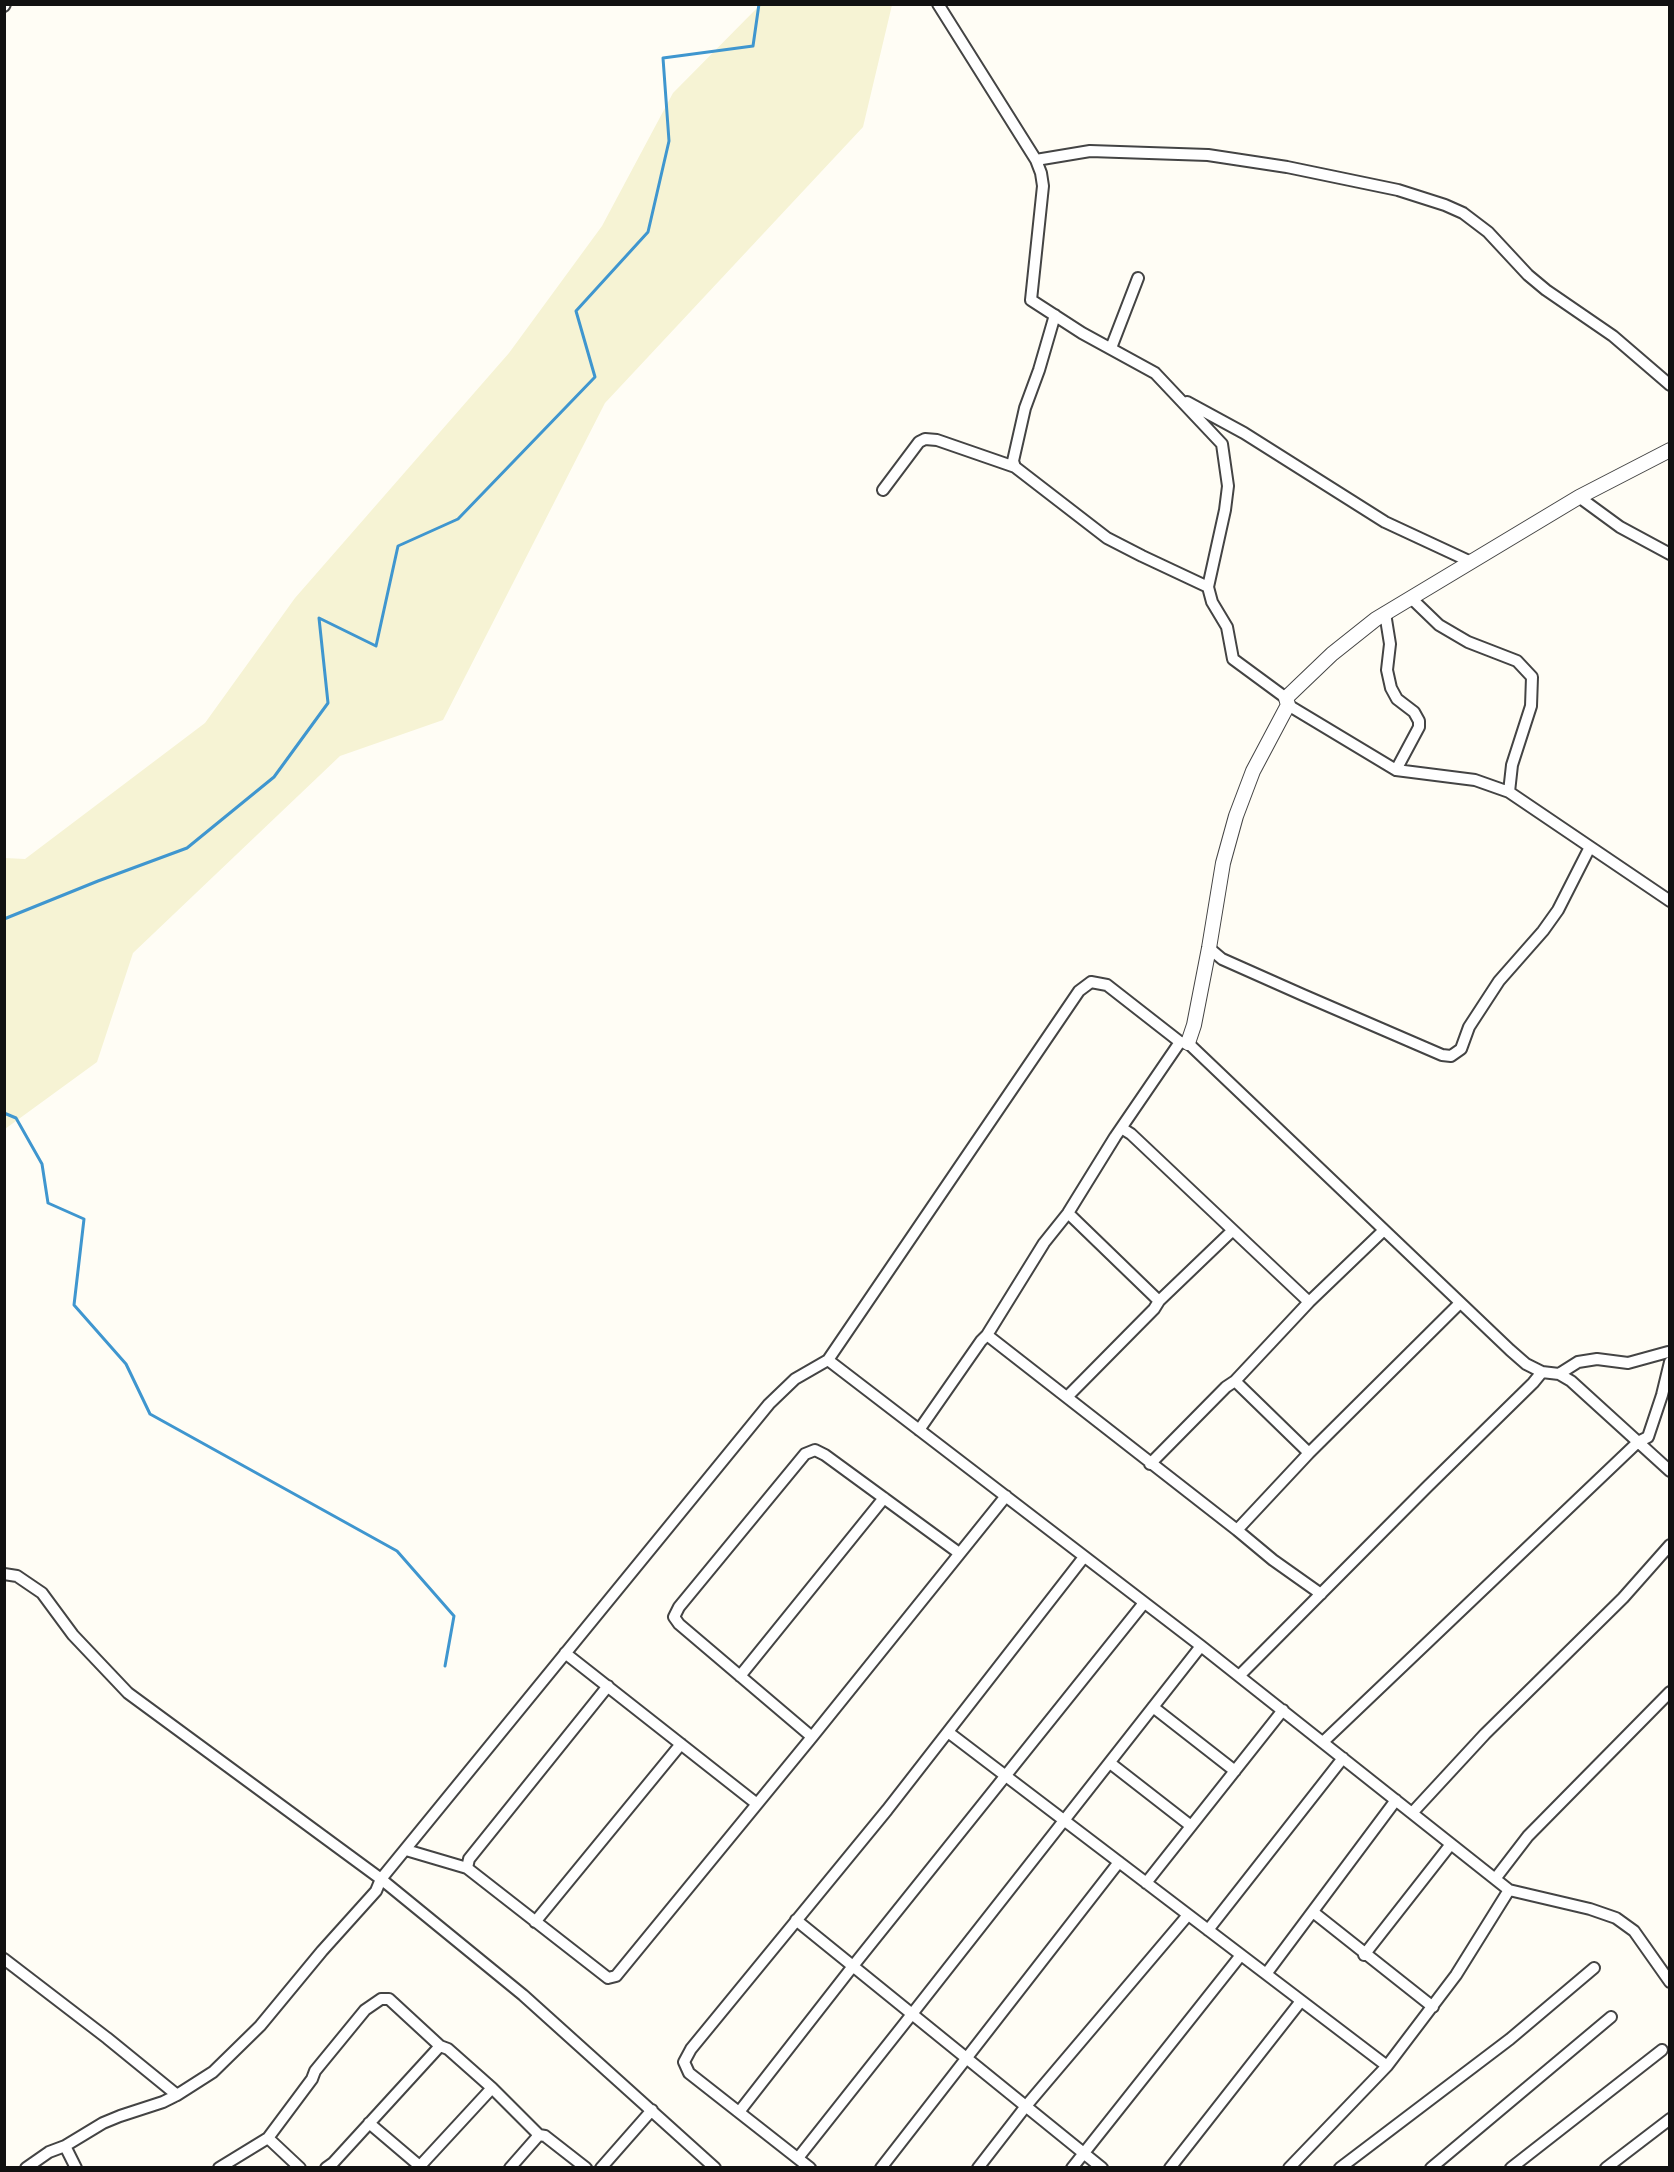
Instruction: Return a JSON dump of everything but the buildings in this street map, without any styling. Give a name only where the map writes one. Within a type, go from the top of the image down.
[{"type":"street","points":[[938,4],[1036,160],[1043,186],[1031,300],[1082,333],[1155,374],[1222,444],[1228,486],[1208,587],[1212,602],[1227,627],[1233,659],[1287,702],[1396,770],[1475,780],[1509,792],[1670,901]]},
{"type":"street","points":[[1036,160],[1090,151],[1208,155],[1287,167],[1398,190],[1445,205],[1463,213],[1488,232],[1546,290],[1613,336],[1670,385]]},
{"type":"street","points":[[1112,348],[1138,278]]},
{"type":"street","points":[[1015,467],[1013,461],[1025,408],[1055,315]]},
{"type":"street","points":[[1178,397],[1244,433],[1385,522],[1471,562]]},
{"type":"street","points":[[883,490],[919,442],[925,439],[937,440],[1015,467],[1107,538],[1208,587]]},
{"type":"street","points":[[920,1430],[987,1335],[1044,1243],[1068,1213],[1115,1137],[1184,1043],[1194,1025],[1223,863],[1236,816],[1253,771],[1287,702],[1332,654],[1385,613],[1579,497],[1670,450]]},
{"type":"street","points":[[1579,497],[1620,527],[1670,554]]},
{"type":"street","points":[[1410,598],[1439,626],[1468,642],[1517,661],[1532,677],[1531,706],[1512,765],[1509,792]]},
{"type":"street","points":[[1385,613],[1390,644],[1387,670],[1391,688],[1397,699],[1413,712],[1419,721],[1419,727],[1396,770]]},
{"type":"street","points":[[1209,948],[1222,959],[1442,1055],[1451,1056],[1461,1049],[1473,1020],[1499,981],[1558,910],[1590,847]]},
{"type":"street","points":[[26,2168],[49,2152],[65,2146],[120,2116],[163,2103],[177,2095],[213,2072],[260,2026],[322,1951],[376,1891],[381,1879],[769,1404],[795,1379],[828,1360],[1079,991],[1091,982],[1107,985],[1184,1043],[1526,1364],[1542,1372],[1559,1374],[1571,1381],[1670,1471]]},
{"type":"street","points":[[1123,1129],[1309,1302]]},
{"type":"street","points":[[1068,1213],[1159,1301]]},
{"type":"street","points":[[1067,1397],[1159,1301],[1232,1231]]},
{"type":"street","points":[[1150,1464],[1226,1387],[1235,1381],[1309,1302],[1383,1231]]},
{"type":"street","points":[[1237,1530],[1309,1453],[1460,1303]]},
{"type":"street","points":[[987,1335],[1273,1560],[1321,1594]]},
{"type":"street","points":[[1323,1742],[1638,1442],[1648,1437],[1662,1395],[1669,1355],[1628,1363],[1597,1359],[1578,1362],[1559,1374]]},
{"type":"street","points":[[828,1360],[1201,1646],[1509,1890],[1590,1909],[1616,1918],[1634,1931],[1670,1982]]},
{"type":"street","points":[[1239,1676],[1542,1372]]},
{"type":"street","points":[[1235,1381],[1309,1453]]},
{"type":"street","points":[[812,1737],[679,1624],[674,1617],[679,1607],[805,1454],[815,1450],[959,1553]]},
{"type":"street","points":[[406,1850],[467,1868],[601,1974],[608,1978],[616,1976],[1006,1496]]},
{"type":"street","points":[[740,1676],[884,1498]]},
{"type":"street","points":[[1412,1813],[1485,1734],[1623,1598],[1670,1545]]},
{"type":"street","points":[[810,2168],[688,2073],[684,2062],[691,2049],[948,1732],[1084,1557]]},
{"type":"street","points":[[4,1574],[17,1576],[42,1593],[73,1635],[128,1693],[381,1879],[523,1995],[716,2168]]},
{"type":"street","points":[[739,2112],[1144,1603]]},
{"type":"street","points":[[798,2158],[1201,1646]]},
{"type":"street","points":[[566,1653],[757,1804]]},
{"type":"street","points":[[467,1868],[469,1859],[608,1686]]},
{"type":"street","points":[[1495,1879],[1528,1836],[1670,1692]]},
{"type":"street","points":[[1153,1707],[1235,1771]]},
{"type":"street","points":[[1146,1882],[1283,1710]]},
{"type":"street","points":[[948,1732],[1386,2066]]},
{"type":"street","points":[[535,1922],[681,1744]]},
{"type":"street","points":[[1208,1930],[1343,1758]]},
{"type":"street","points":[[1110,1763],[1191,1826]]},
{"type":"street","points":[[1266,1974],[1396,1800]]},
{"type":"street","points":[[1364,1954],[1451,1844]]},
{"type":"street","points":[[881,2168],[1119,1862]]},
{"type":"street","points":[[1292,2167],[1386,2066],[1456,1975],[1509,1890]]},
{"type":"street","points":[[1312,1912],[1432,2007]]},
{"type":"street","points":[[978,2168],[1026,2106],[1188,1915]]},
{"type":"street","points":[[796,1920],[1102,2168]]},
{"type":"street","points":[[1072,2168],[1241,1955]]},
{"type":"street","points":[[4,1959],[177,2095]]},
{"type":"street","points":[[1340,2168],[1510,2039],[1594,1968]]},
{"type":"street","points":[[219,2168],[268,2138],[322,2062],[365,2010],[381,1999],[389,1998],[440,2046],[448,2049],[492,2088],[539,2135],[545,2136],[586,2168]]},
{"type":"street","points":[[1170,2168],[1301,2001]]},
{"type":"street","points":[[1431,2168],[1611,2017]]},
{"type":"street","points":[[326,2168],[440,2046]]},
{"type":"street","points":[[1511,2168],[1662,2050]]},
{"type":"street","points":[[369,2123],[421,2167],[492,2088]]},
{"type":"street","points":[[601,2168],[652,2110]]},
{"type":"street","points":[[1606,2168],[1670,2119]]},
{"type":"street","points":[[510,2168],[539,2135]]},
{"type":"street","points":[[268,2138],[300,2168]]},
{"type":"street","points":[[65,2146],[76,2168]]},
{"type":"shaded area","points":[[760,5],[892,5],[863,127],[605,403],[443,720],[340,756],[133,953],[97,1062],[5,1129],[5,858],[25,859],[205,723],[295,598],[509,353],[602,226],[673,93]]},
{"type":"waterway","points":[[4,919],[187,848],[274,777],[328,703],[319,618],[376,646],[398,546],[458,519],[595,377],[576,311],[648,232],[669,141],[663,58],[753,46],[759,4]]},
{"type":"waterway","points":[[4,1113],[16,1118],[42,1164],[48,1203],[84,1219],[74,1305],[126,1364],[150,1414],[397,1551],[454,1616],[445,1666]]}]
